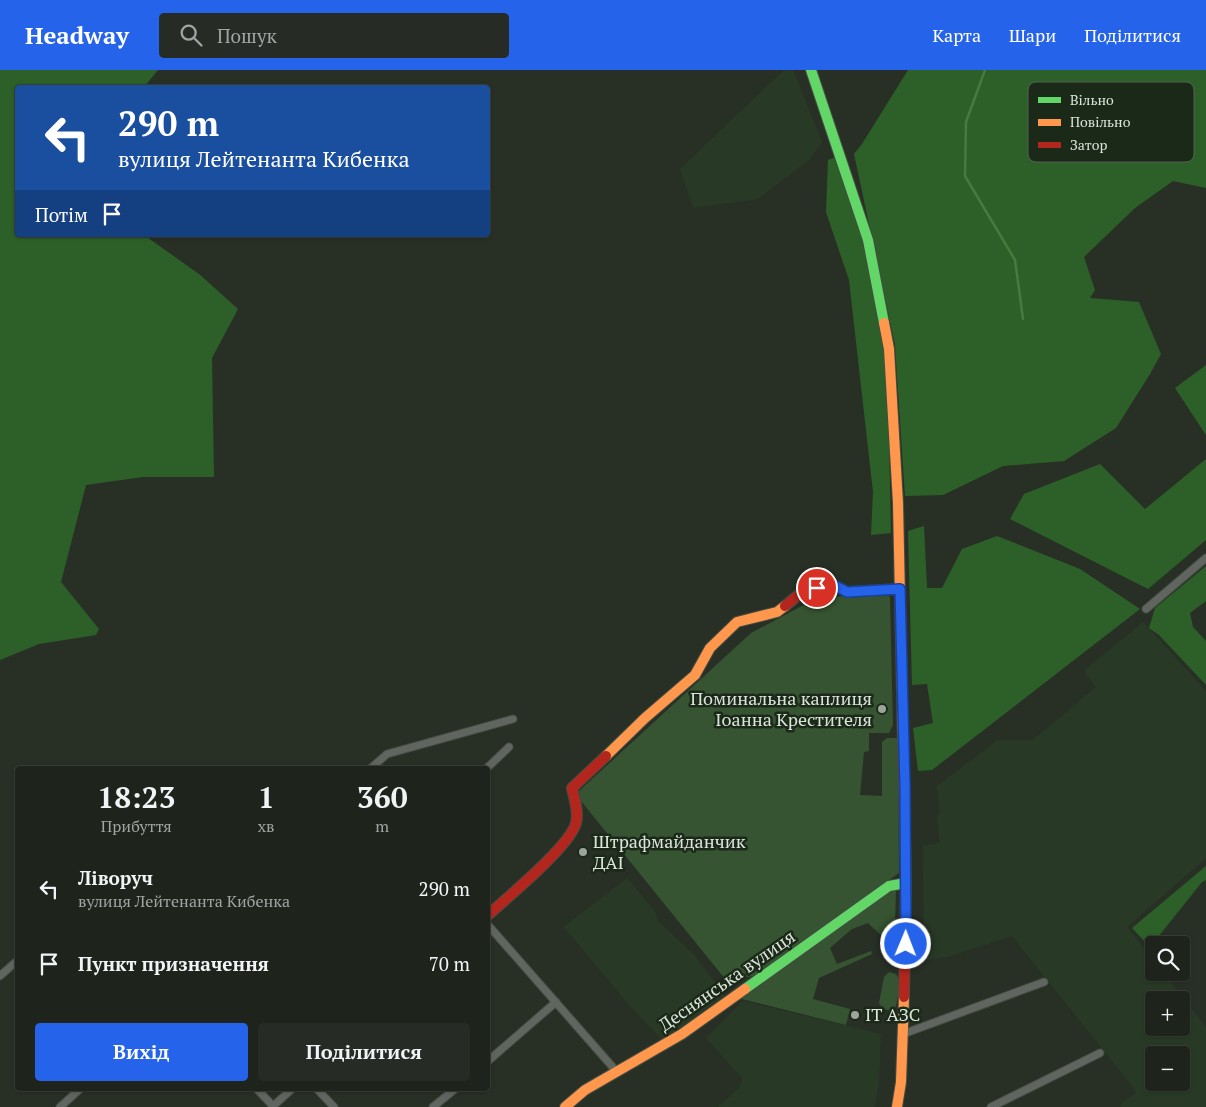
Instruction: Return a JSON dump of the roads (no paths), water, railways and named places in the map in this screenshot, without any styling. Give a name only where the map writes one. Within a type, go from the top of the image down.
[{"type":"street","points":[[811,70],[868,240],[889,349],[898,502],[906,883],[903,1034],[901,1082],[897,1107]]},
{"type":"street","points":[[1146,609],[1206,558]]},
{"type":"street","points":[[490,913],[556,851],[569,835],[576,823],[572,788],[645,718],[695,675],[710,648],[737,622],[777,612],[802,592],[832,584],[847,592],[900,589]]},
{"type":"street","points":[[373,766],[387,754],[513,719]]},
{"type":"street","points":[[489,766],[509,747]]},
{"type":"street","name":"Деснянська вулиця","points":[[565,1107],[585,1090],[682,1034],[889,886],[906,883]]},
{"type":"street","points":[[490,927],[617,1072]]},
{"type":"street","points":[[0,976],[15,963]]},
{"type":"street","points":[[903,1034],[1044,982]]},
{"type":"street","points":[[490,1059],[556,1002]]},
{"type":"street","points":[[991,1107],[1100,1053]]},
{"type":"street","points":[[60,1107],[78,1091]]},
{"type":"street","points":[[259,1091],[272,1107],[290,1091]]},
{"type":"street","points":[[319,1091],[334,1107]]},
{"type":"street","points":[[433,1107],[453,1091]]},
{"type":"waterway","points":[[985,70],[966,122],[965,176],[1015,260],[1023,319]]},
{"type":"place","name":"Поминальна каплиця Іоанна Крестителя","points":[[882,709]]},
{"type":"place","name":"Штрафмайданчик ДАІ","points":[[583,852]]},
{"type":"place","name":"ІТ АЗС","points":[[855,1015]]}]
